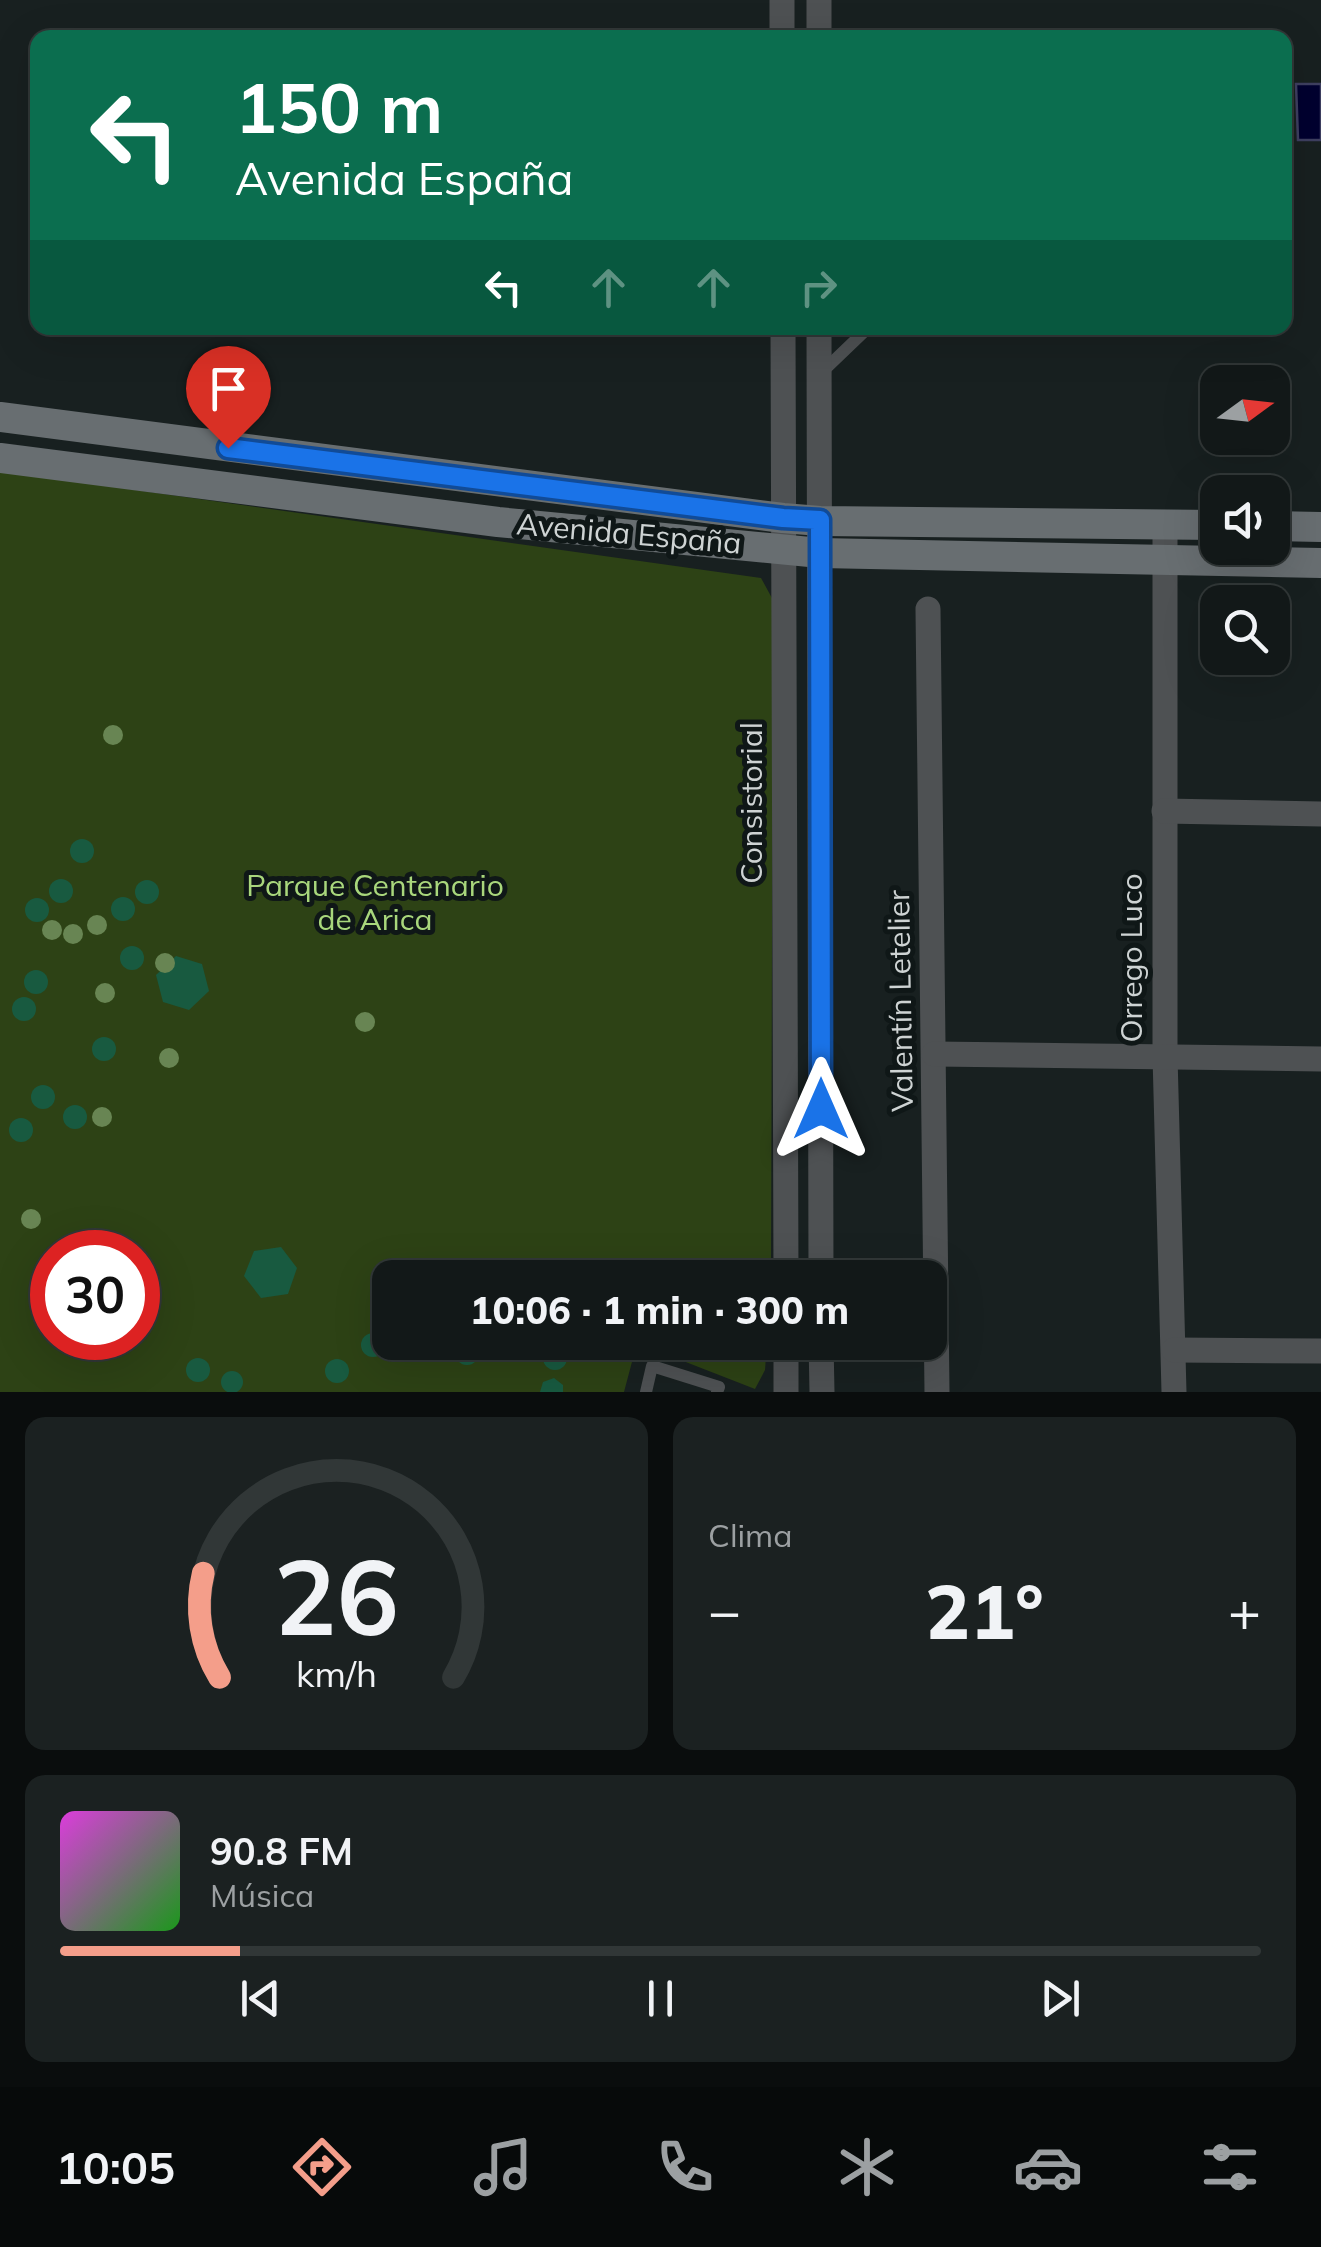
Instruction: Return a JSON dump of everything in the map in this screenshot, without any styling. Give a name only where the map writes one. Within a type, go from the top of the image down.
[{"type":"street","points":[[782,0],[782,30]]},
{"type":"street","points":[[818,0],[819,30]]},
{"type":"street","name":"Consistorial","points":[[783,335],[786,1260]]},
{"type":"street","points":[[819,335],[822,1260]]},
{"type":"street","name":"Avenida España","points":[[0,417],[783,518],[1200,525]]},
{"type":"street","name":"Avenida España","points":[[0,458],[498,522],[820,553],[1321,563]]},
{"type":"street","name":"Orrego Luco","points":[[1165,524],[1165,1056],[1174,1392]]},
{"type":"street","points":[[1290,526],[1321,527]]},
{"type":"street","name":"Valentín Letelier","points":[[928,609],[936,1392]]},
{"type":"street","points":[[1164,811],[1321,814]]},
{"type":"street","points":[[934,1054],[1321,1059]]},
{"type":"street","points":[[1174,1350],[1321,1351]]},
{"type":"street","points":[[786,1360],[786,1392]]},
{"type":"street","points":[[822,1360],[822,1392]]},
{"type":"lane","points":[[820,374],[861,335]]},
{"type":"lane","points":[[646,1392],[652,1366],[718,1387],[717,1392]]},
{"type":"green space","name":"Parque Centenario de Arica","points":[[0,471],[761,578],[773,600],[771,1260],[372,1260],[372,1360],[632,1360],[624,1392],[0,1392]]},
{"type":"green space","name":"Parque Centenario de Arica","points":[[681,1360],[766,1360],[755,1389]]},
{"type":"shaded area","points":[[1296,84],[1321,84],[1321,140],[1298,140]]},
{"type":"building","points":[[82,839],[94,851],[82,863],[70,851]]},
{"type":"building","points":[[61,879],[73,891],[61,903],[49,891]]},
{"type":"building","points":[[147,880],[159,892],[147,904],[135,892]]},
{"type":"building","points":[[123,897],[135,909],[123,921],[111,909]]},
{"type":"building","points":[[37,898],[49,910],[37,922],[25,910]]},
{"type":"building","points":[[132,946],[144,958],[132,970],[120,958]]},
{"type":"building","points":[[176,956],[202,964],[209,991],[189,1010],[163,1002],[156,975]]},
{"type":"building","points":[[36,970],[48,982],[36,994],[24,982]]},
{"type":"building","points":[[24,997],[36,1009],[24,1021],[12,1009]]},
{"type":"building","points":[[104,1037],[116,1049],[104,1061],[92,1049]]},
{"type":"building","points":[[43,1085],[55,1097],[43,1109],[31,1097]]},
{"type":"building","points":[[75,1105],[87,1117],[75,1129],[63,1117]]},
{"type":"building","points":[[21,1118],[33,1130],[21,1142],[9,1130]]},
{"type":"building","points":[[281,1247],[297,1268],[288,1294],[261,1298],[244,1276],[254,1251]]},
{"type":"building","points":[[372,1333],[372,1357],[361,1345]]},
{"type":"building","points":[[198,1358],[210,1370],[198,1382],[186,1370]]},
{"type":"building","points":[[337,1359],[349,1371],[337,1383],[325,1371]]},
{"type":"building","points":[[544,1360],[566,1360],[555,1370]]},
{"type":"building","points":[[228,1371],[236,1371],[243,1378],[243,1386],[237,1392],[227,1392],[221,1386],[221,1378]]},
{"type":"building","points":[[554,1378],[563,1385],[563,1392],[540,1392],[543,1382]]},
{"type":"route","points":[[228,448],[820,520],[821,1109]]}]
